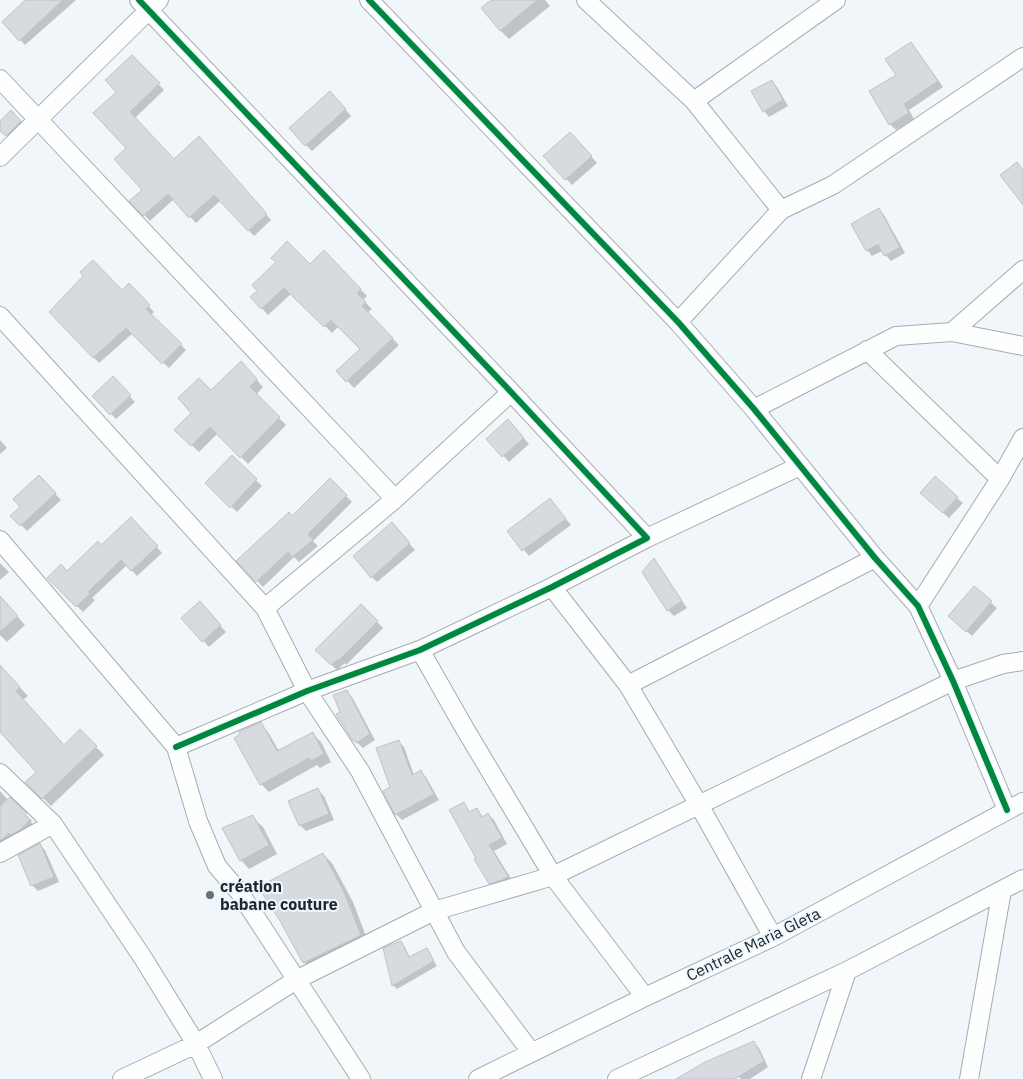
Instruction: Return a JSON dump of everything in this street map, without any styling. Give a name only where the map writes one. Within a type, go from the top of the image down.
[{"type":"street","points":[[369,0],[678,322],[754,409],[875,558],[918,606],[1015,806]]},
{"type":"street","points":[[586,0],[694,101],[781,210]]},
{"type":"street","points":[[694,101],[836,0]]},
{"type":"street","points":[[0,157],[149,3],[647,538]]},
{"type":"street","points":[[678,322],[781,210],[833,185],[1023,57]]},
{"type":"street","points":[[0,79],[396,499]]},
{"type":"street","points":[[952,332],[1023,270]]},
{"type":"street","points":[[0,316],[265,608],[307,691],[360,771],[456,952],[531,1052]]},
{"type":"street","points":[[754,409],[896,336],[952,332],[1023,346]]},
{"type":"street","points":[[866,350],[1000,479]]},
{"type":"street","points":[[265,608],[396,499],[511,392]]},
{"type":"street","points":[[918,606],[1000,479],[1023,438]]},
{"type":"street","points":[[176,747],[307,691],[420,650],[552,587],[647,538],[800,466]]},
{"type":"street","points":[[0,540],[176,747],[198,821],[218,866],[240,894],[361,1079]]},
{"type":"street","points":[[628,685],[875,558]]},
{"type":"street","points":[[552,587],[628,685],[699,805],[773,937]]},
{"type":"street","points":[[420,650],[553,876],[644,997]]},
{"type":"street","points":[[122,1079],[196,1044],[296,980],[434,911],[553,876],[953,681],[1003,664],[1023,661]]},
{"type":"street","points":[[0,773],[52,824],[143,958],[196,1044],[213,1079]]},
{"type":"street","name":"Centrale Maria Gleta","points":[[478,1079],[644,997],[773,937],[1015,806]]},
{"type":"street","points":[[0,853],[52,824]]},
{"type":"street","points":[[617,1079],[846,971],[1023,879]]},
{"type":"street","points":[[969,1079],[1002,890]]},
{"type":"street","points":[[810,1079],[846,971]]},
{"type":"building","points":[[25,0],[63,0],[19,41],[2,22]]},
{"type":"building","points":[[491,0],[537,0],[500,31],[481,8]]},
{"type":"building","points":[[911,42],[938,81],[904,104],[909,113],[889,125],[869,91],[896,75],[885,59]]},
{"type":"building","points":[[132,55],[160,83],[130,112],[174,159],[199,136],[267,214],[248,231],[214,195],[189,218],[168,194],[143,216],[129,201],[142,190],[114,159],[126,148],[93,113],[116,92],[105,80]]},
{"type":"building","points":[[772,80],[783,100],[763,112],[751,91]]},
{"type":"building","points":[[330,91],[346,109],[305,146],[289,128]]},
{"type":"building","points":[[11,110],[21,121],[6,136],[0,131],[0,121]]},
{"type":"building","points":[[570,132],[592,156],[565,180],[543,156]]},
{"type":"building","points":[[1017,162],[1023,170],[1023,205],[1000,175]]},
{"type":"building","points":[[879,208],[900,247],[884,256],[878,244],[866,251],[851,224]]},
{"type":"building","points":[[287,241],[310,264],[324,250],[361,289],[357,293],[366,302],[362,306],[393,338],[346,382],[336,371],[360,349],[331,320],[324,327],[284,288],[261,309],[250,297],[257,291],[252,285],[276,262],[271,258]]},
{"type":"building","points":[[93,260],[122,290],[129,283],[150,305],[146,309],[182,344],[162,364],[126,328],[93,358],[49,312],[83,276],[80,272]]},
{"type":"building","points":[[241,361],[257,379],[250,387],[280,417],[240,458],[210,427],[191,446],[174,430],[191,413],[178,398],[199,378],[211,390]]},
{"type":"building","points":[[113,376],[131,395],[110,415],[92,396]]},
{"type":"building","points":[[508,419],[524,438],[502,457],[486,439]]},
{"type":"building","points":[[232,455],[257,479],[230,508],[205,483]]},
{"type":"building","points":[[39,475],[56,493],[20,526],[10,516],[20,507],[13,499]]},
{"type":"building","points":[[935,476],[958,497],[943,513],[920,493]]},
{"type":"building","points":[[330,478],[347,495],[308,534],[313,540],[292,557],[288,552],[256,582],[236,561],[289,512],[292,516]]},
{"type":"building","points":[[550,498],[566,519],[522,551],[507,531]]},
{"type":"building","points":[[131,517],[158,546],[131,571],[121,560],[88,592],[90,594],[76,607],[47,578],[61,564],[67,571],[98,541],[101,545]]},
{"type":"building","points":[[392,522],[410,543],[371,578],[353,556]]},
{"type":"building","points":[[654,558],[682,601],[667,611],[642,572]]},
{"type":"building","points":[[974,586],[992,601],[966,632],[948,616]]},
{"type":"building","points":[[0,596],[18,616],[0,632]]},
{"type":"building","points":[[200,601],[221,625],[202,642],[181,618]]},
{"type":"building","points":[[361,604],[378,621],[339,660],[331,665],[315,650]]},
{"type":"building","points":[[0,665],[20,687],[16,691],[64,745],[80,729],[97,746],[42,799],[25,782],[36,772],[0,732]]},
{"type":"building","points":[[347,690],[370,734],[356,743],[336,714],[340,712],[333,695]]},
{"type":"building","points":[[261,722],[277,751],[313,732],[324,754],[311,761],[309,758],[260,785],[234,738],[240,734],[239,732]]},
{"type":"building","points":[[399,740],[412,775],[421,770],[434,794],[395,815],[383,791],[390,787],[376,748]]},
{"type":"building","points":[[318,788],[329,814],[299,826],[288,801]]},
{"type":"building","points":[[10,797],[27,813],[25,815],[30,820],[20,830],[10,835],[9,833],[0,841],[0,806]]},
{"type":"building","points":[[464,802],[469,812],[477,808],[482,817],[488,813],[502,838],[489,845],[508,876],[502,880],[489,884],[449,810]]},
{"type":"building","points":[[253,815],[269,845],[240,861],[222,828]]},
{"type":"building","points":[[40,843],[54,877],[31,886],[18,855]]},
{"type":"building","points":[[323,853],[344,892],[361,935],[303,963],[280,921],[258,887]]},
{"type":"building","points":[[401,941],[409,957],[427,948],[434,961],[392,986],[383,948]]},
{"type":"building","points":[[754,1041],[764,1061],[735,1079],[676,1079],[705,1062]]},
{"type":"cycle path","points":[[139,0],[647,538],[552,587],[420,650],[307,691],[176,747]]},
{"type":"cycle path","points":[[369,0],[678,322],[754,409],[875,558],[918,606],[953,681],[1007,810]]},
{"type":"place","name":"création babane couture","points":[[210,895]]}]
